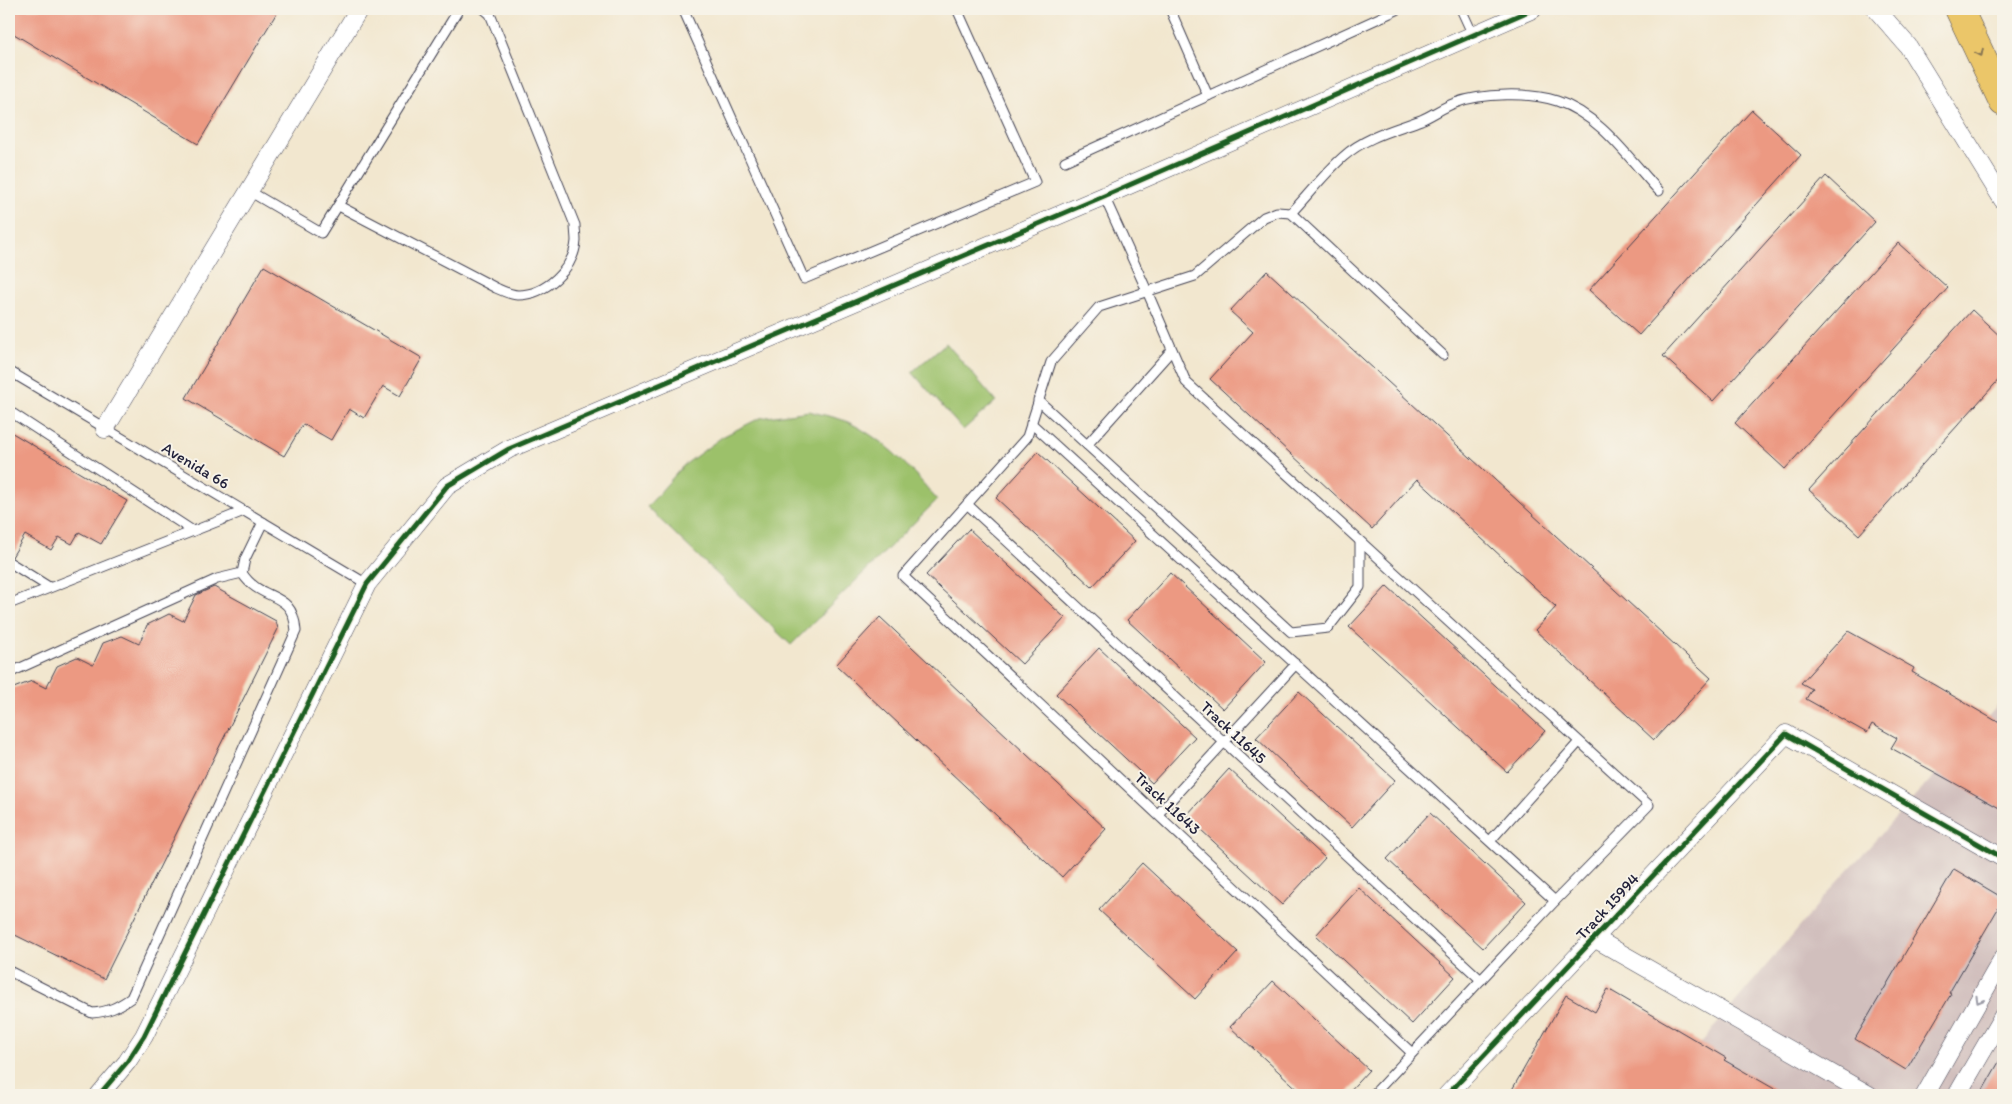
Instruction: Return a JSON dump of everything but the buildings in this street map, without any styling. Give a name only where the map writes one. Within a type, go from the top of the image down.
[{"type":"main road","points":[[1959,9],[2003,102]]},
{"type":"street","points":[[105,429],[359,9]]},
{"type":"street","points":[[99,1095],[144,1036],[367,584],[447,486],[509,449],[1104,196],[1533,9]]},
{"type":"street","points":[[1870,9],[1881,14],[1908,46],[2003,200]]},
{"type":"street","name":"Track 15994","points":[[1447,1095],[1786,734],[2003,858]]},
{"type":"street","points":[[1594,938],[1869,1095]]},
{"type":"street","points":[[1925,1095],[2003,958]]},
{"type":"street","points":[[1958,1095],[2003,1016]]},
{"type":"lane","points":[[249,191],[321,233],[459,9]]},
{"type":"lane","points":[[338,206],[496,288],[516,295],[533,293],[556,280],[566,267],[576,242],[575,225],[490,14],[484,9]]},
{"type":"lane","points":[[683,9],[804,279],[1035,182],[958,9]]},
{"type":"lane","points":[[1170,9],[1208,96]]},
{"type":"lane","points":[[1065,161],[1399,9]]},
{"type":"lane","points":[[1460,9],[1473,35]]},
{"type":"lane","points":[[1291,213],[1343,157],[1364,141],[1424,119],[1456,102],[1486,97],[1532,96],[1558,101],[1582,114],[1600,127],[1659,191]]},
{"type":"lane","points":[[1104,196],[1186,382],[1649,805],[1555,901],[1373,1095]]},
{"type":"lane","points":[[968,505],[1027,437],[1051,362],[1099,307],[1195,276],[1264,217],[1277,212],[1291,213],[1443,355]]},
{"type":"lane","points":[[1087,445],[1172,350]]},
{"type":"lane","name":"Avenida 66","points":[[9,371],[367,584]]},
{"type":"lane","points":[[1038,400],[1291,632],[1328,628],[1360,587],[1360,542]]},
{"type":"lane","points":[[9,411],[193,531]]},
{"type":"lane","points":[[1031,423],[1555,901]]},
{"type":"lane","name":"Track 11643","points":[[968,505],[903,576],[1412,1053]]},
{"type":"lane","name":"Track 11645","points":[[968,505],[1481,980]]},
{"type":"lane","points":[[9,604],[244,511]]},
{"type":"lane","points":[[242,573],[246,559],[263,522]]},
{"type":"lane","points":[[9,562],[49,587]]},
{"type":"lane","points":[[9,673],[217,579],[242,573]]},
{"type":"lane","points":[[9,971],[92,1013],[105,1012],[119,1007],[131,998],[296,631],[295,618],[290,607],[282,600],[257,590],[242,573]]},
{"type":"lane","points":[[1158,814],[1296,664]]},
{"type":"lane","points":[[1490,842],[1579,742]]},
{"type":"shaded area","points":[[2003,700],[2003,1095],[1657,1095],[1830,890]]},
{"type":"green space","points":[[946,343],[996,401],[963,430],[912,372]]},
{"type":"green space","points":[[809,411],[845,421],[875,438],[908,467],[937,500],[791,645],[647,507],[683,466],[722,437],[760,418]]},
{"type":"cycle path","points":[[99,1095],[127,1062],[144,1036],[367,584],[447,486],[509,449],[1104,196],[1533,9]]},
{"type":"cycle path","points":[[1447,1095],[1786,734],[2003,858]]}]
